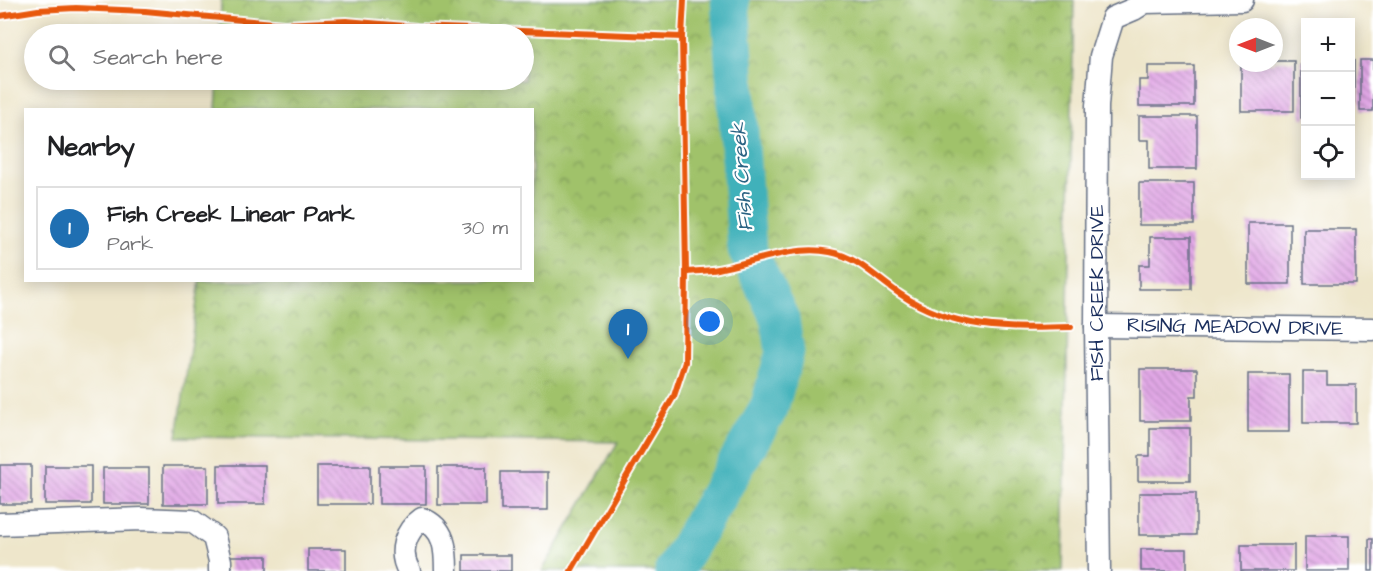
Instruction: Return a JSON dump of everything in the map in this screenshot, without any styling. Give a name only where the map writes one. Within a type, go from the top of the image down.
[{"type":"street","name":"FISH CREEK DRIVE","points":[[1099,571],[1096,326],[1097,106],[1101,56],[1113,18],[1145,2],[1242,0]]},
{"type":"street","name":"RISING MEADOW DRIVE","points":[[1096,326],[1373,329]]},
{"type":"street","points":[[0,524],[142,519],[192,521],[214,537],[220,561],[219,571]]},
{"type":"street","points":[[409,571],[406,565],[406,536],[422,519],[432,522],[443,538],[446,571]]},
{"type":"green space","points":[[221,0],[1074,0],[1063,571],[542,571],[618,442],[177,437],[200,282],[534,282],[534,108],[216,108],[217,90],[534,90],[534,24],[220,24]]},
{"type":"building","points":[[1360,60],[1373,60],[1373,111],[1360,111]]},
{"type":"building","points":[[1283,61],[1294,61],[1294,111],[1241,111],[1241,72],[1283,72]]},
{"type":"building","points":[[1148,66],[1194,66],[1194,106],[1139,106],[1139,80],[1148,80]]},
{"type":"building","points":[[1139,116],[1197,116],[1197,169],[1149,169],[1149,140],[1139,140]]},
{"type":"building","points":[[1139,183],[1194,183],[1194,225],[1139,225]]},
{"type":"building","points":[[1248,223],[1290,223],[1290,284],[1248,284]]},
{"type":"building","points":[[1304,229],[1356,229],[1356,284],[1304,284]]},
{"type":"building","points":[[1150,237],[1191,237],[1191,289],[1139,289],[1139,265],[1150,265]]},
{"type":"building","points":[[1140,369],[1197,369],[1197,396],[1191,396],[1191,421],[1140,421]]},
{"type":"building","points":[[1303,372],[1327,372],[1327,385],[1356,385],[1356,423],[1303,423]]},
{"type":"building","points":[[1248,374],[1289,374],[1289,432],[1248,432]]},
{"type":"building","points":[[1150,428],[1190,428],[1190,481],[1138,481],[1138,456],[1150,456]]},
{"type":"building","points":[[0,465],[31,465],[31,504],[0,504]]},
{"type":"building","points":[[218,465],[265,465],[265,504],[218,504]]},
{"type":"building","points":[[45,466],[91,466],[91,504],[45,504]]},
{"type":"building","points":[[163,466],[208,466],[208,504],[163,504]]},
{"type":"building","points":[[317,466],[370,466],[370,504],[317,504]]},
{"type":"building","points":[[379,466],[426,466],[426,504],[379,504]]},
{"type":"building","points":[[438,467],[486,467],[486,505],[438,505]]},
{"type":"building","points":[[103,468],[149,468],[149,504],[103,504]]},
{"type":"building","points":[[501,472],[548,472],[548,510],[501,510]]},
{"type":"building","points":[[1139,493],[1196,493],[1196,535],[1139,535]]},
{"type":"building","points":[[1305,536],[1349,536],[1349,571],[1305,571]]},
{"type":"building","points":[[1369,539],[1373,539],[1373,571],[1369,571]]},
{"type":"building","points":[[1241,545],[1294,545],[1294,571],[1241,571]]},
{"type":"building","points":[[308,549],[346,549],[346,571],[308,571]]},
{"type":"building","points":[[1141,549],[1187,549],[1187,571],[1141,571]]},
{"type":"building","points":[[464,555],[511,555],[511,571],[464,571]]},
{"type":"building","points":[[229,556],[267,556],[267,571],[229,571]]},
{"type":"waterway","name":"Fish Creek","points":[[674,571],[769,408],[785,352],[780,319],[747,249],[730,0]]},
{"type":"cycle path","points":[[571,571],[674,396],[685,362],[686,272],[682,37],[684,0]]},
{"type":"cycle path","points":[[0,16],[38,10],[76,8],[145,11],[284,24]]},
{"type":"cycle path","points":[[284,24],[346,21],[382,24]]},
{"type":"cycle path","points":[[534,31],[682,37]]},
{"type":"cycle path","points":[[686,272],[718,269],[788,252],[816,250],[850,259],[900,294],[940,315],[982,325],[1026,328],[1071,327]]},
{"type":"place","name":"Fish Creek Linear Park","points":[[628,359]]}]
